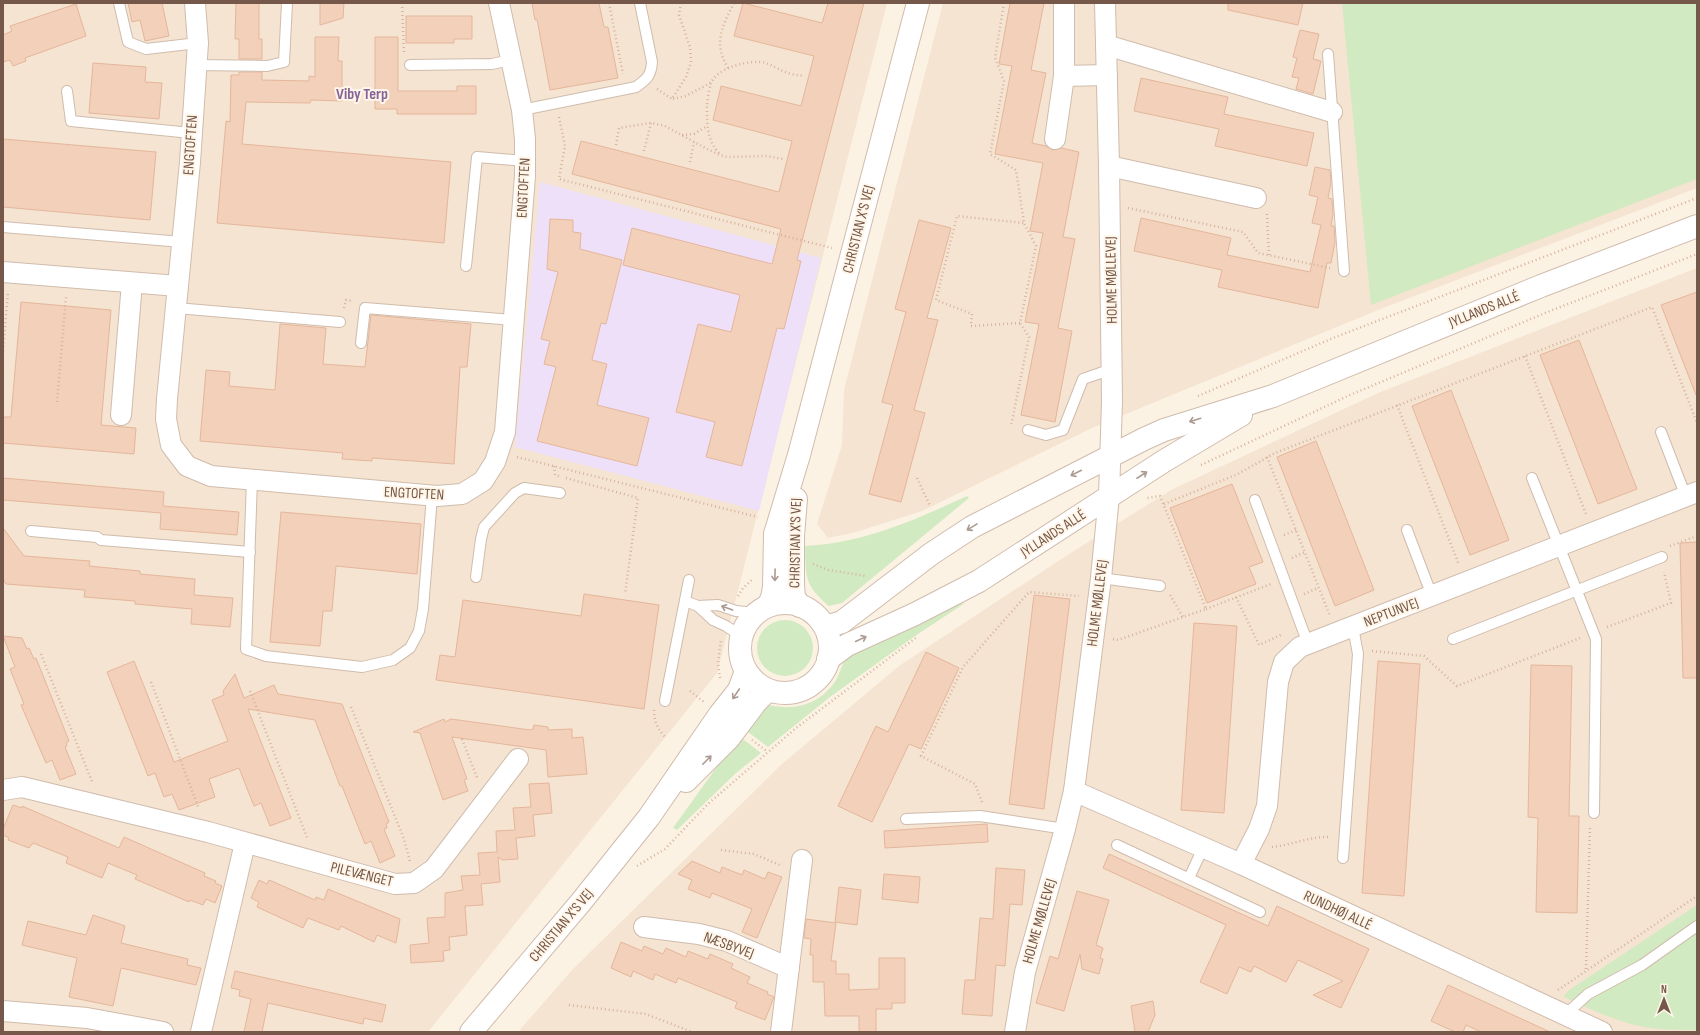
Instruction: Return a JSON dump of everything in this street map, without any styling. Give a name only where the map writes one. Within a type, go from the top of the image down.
[{"type":"street","name":"ENGTOFTEN","points":[[194,3],[198,43],[195,64],[182,242],[166,412],[171,445],[187,466],[211,476],[432,496],[462,494],[483,481],[495,462],[506,432],[525,161],[525,139],[522,110],[499,3]]},
{"type":"street","name":"CHRISTIAN X'S VEJ","points":[[762,610],[772,598],[774,587],[775,534],[799,455],[918,3]]},
{"type":"street","points":[[1055,139],[1064,76],[1064,3]]},
{"type":"street","name":"HOLME MØLLEVEJ","points":[[1014,1032],[1025,972],[1065,829],[1074,791],[1109,496],[1112,369],[1105,3]]},
{"type":"street","points":[[1106,45],[1332,112]]},
{"type":"street","points":[[1064,76],[1106,75]]},
{"type":"street","points":[[1109,166],[1256,198]]},
{"type":"street","name":"JYLLANDS ALLÉ","points":[[823,624],[830,626],[842,622],[931,554],[972,527],[1164,430],[1273,396],[1541,286],[1697,226]]},
{"type":"street","points":[[6,272],[178,286]]},
{"type":"street","points":[[121,415],[132,283]]},
{"type":"street","name":"JYLLANDS ALLÉ","points":[[828,659],[847,645],[928,608],[979,581],[1164,461],[1273,396]]},
{"type":"street","name":"CHRISTIAN X'S VEJ","points":[[799,455],[792,544],[794,597],[800,606]]},
{"type":"street","name":"NEPTUNVEJ","points":[[1245,856],[1259,829],[1267,806],[1278,682],[1284,662],[1300,647],[1305,635],[1432,596],[1691,495]]},
{"type":"street","points":[[779,603],[790,603],[800,606],[817,616],[823,624],[828,635],[830,647],[828,659],[819,677],[802,689],[791,692],[768,690],[756,682],[746,671],[741,659],[741,636],[746,625],[762,610],[779,603]]},
{"type":"street","name":"CHRISTIAN X'S VEJ","points":[[471,1032],[581,902],[649,816],[720,714],[739,690],[746,671]]},
{"type":"street","name":"CHRISTIAN X'S VEJ","points":[[649,816],[729,738],[756,702],[768,690]]},
{"type":"street","name":"PILEVÆNGET","points":[[3,790],[22,787],[208,832],[395,884],[414,883],[434,869],[518,758]]},
{"type":"street","name":"RUNDHØJ ALLÉ","points":[[1074,791],[1203,848],[1245,856],[1539,1003],[1602,1032]]},
{"type":"street","points":[[201,1032],[245,843]]},
{"type":"street","points":[[781,1032],[801,867]]},
{"type":"street","name":"NÆSBYVEJ","points":[[644,927],[699,934],[727,941],[789,968]]},
{"type":"street","points":[[3,1011],[87,1018],[163,1032]]},
{"type":"lane","points":[[118,3],[128,42],[146,49],[198,43]]},
{"type":"lane","points":[[195,64],[267,66],[284,62],[287,3]]},
{"type":"lane","points":[[522,110],[636,86],[647,79],[651,71],[652,62],[640,3]]},
{"type":"lane","points":[[1328,54],[1344,271]]},
{"type":"lane","points":[[410,65],[492,64],[511,60]]},
{"type":"lane","points":[[67,91],[72,121],[191,133]]},
{"type":"lane","points":[[466,266],[477,156],[525,161]]},
{"type":"lane","points":[[3,227],[182,242]]},
{"type":"lane","points":[[176,308],[340,322]]},
{"type":"lane","points":[[361,344],[365,308],[514,320]]},
{"type":"lane","points":[[1028,430],[1046,434],[1063,430],[1083,379],[1112,369]]},
{"type":"lane","points":[[1661,432],[1691,495]]},
{"type":"lane","points":[[1532,478],[1596,639],[1594,813]]},
{"type":"lane","points":[[252,480],[246,649],[266,656],[362,667],[393,660],[410,648],[419,631],[423,610],[432,496]]},
{"type":"lane","points":[[476,577],[481,538],[484,527],[515,493],[524,488],[560,493]]},
{"type":"lane","points":[[1255,500],[1305,635]]},
{"type":"lane","points":[[1407,530],[1432,596]]},
{"type":"lane","points":[[31,531],[97,537],[102,540],[250,552]]},
{"type":"lane","points":[[1453,639],[1662,557]]},
{"type":"lane","points":[[1100,578],[1160,586]]},
{"type":"lane","points":[[665,700],[689,580]]},
{"type":"lane","points":[[685,601],[698,606],[713,620],[726,626],[741,636]]},
{"type":"lane","points":[[698,606],[718,605],[736,611],[762,610]]},
{"type":"lane","points":[[1340,625],[1357,649],[1358,654],[1343,858]]},
{"type":"lane","points":[[906,820],[980,816],[1065,829]]},
{"type":"lane","points":[[1117,845],[1260,912]]},
{"type":"lane","points":[[1189,878],[1203,848]]},
{"type":"lane","points":[[1565,1015],[1588,994],[1642,965],[1697,926]]},
{"type":"path","points":[[402,3],[404,58],[410,65]]},
{"type":"path","points":[[609,3],[626,88]]},
{"type":"path","points":[[681,3],[679,15],[690,47],[691,62],[686,78],[672,98],[686,96],[712,82],[719,74],[728,68],[745,64],[765,63],[788,73],[804,76]]},
{"type":"path","points":[[728,68],[720,50],[720,38],[725,20],[734,3]]},
{"type":"path","points":[[1004,3],[995,58],[1004,81],[990,154],[1016,170],[1024,223],[1036,246],[1020,323],[1029,337],[1011,426]]},
{"type":"path","points":[[712,82],[707,104],[707,126],[710,140],[720,155]]},
{"type":"path","points":[[556,102],[565,146],[559,179],[852,253]]},
{"type":"path","points":[[644,151],[651,123]]},
{"type":"path","points":[[616,144],[619,128],[651,123],[666,126],[720,155],[767,156],[784,159]]},
{"type":"path","points":[[682,135],[694,134],[707,126]]},
{"type":"path","points":[[690,162],[694,142]]},
{"type":"path","points":[[1256,198],[1266,210],[1269,256]]},
{"type":"path","points":[[1194,398],[1333,338],[1697,198]]},
{"type":"path","points":[[1110,204],[1243,232],[1258,253],[1344,271]]},
{"type":"path","points":[[1020,323],[971,326],[972,314],[936,300],[957,216],[1024,223]]},
{"type":"path","points":[[1196,467],[1356,392],[1550,311],[1697,254]]},
{"type":"path","points":[[3,351],[6,272]]},
{"type":"path","points":[[57,402],[68,277]]},
{"type":"path","points":[[1164,504],[1238,474],[1267,457],[1652,306],[1697,422]]},
{"type":"path","points":[[1525,356],[1593,533]]},
{"type":"path","points":[[1397,405],[1466,583]]},
{"type":"path","points":[[499,452],[758,517],[757,524]]},
{"type":"path","points":[[1236,597],[1258,645],[1305,635],[1340,625],[1267,457]]},
{"type":"path","points":[[554,466],[555,475],[638,498],[625,594]]},
{"type":"path","points":[[917,478],[930,506]]},
{"type":"path","points":[[1357,649],[1424,656],[1457,686],[1671,603],[1660,549],[1697,536]]},
{"type":"path","points":[[1206,608],[1284,578]]},
{"type":"path","points":[[1160,586],[1170,595],[1183,617]]},
{"type":"path","points":[[988,818],[975,784],[921,756],[963,667],[1029,592],[1098,598]]},
{"type":"path","points":[[633,869],[665,849],[709,803],[796,728],[923,633]]},
{"type":"path","points":[[41,654],[102,806]]},
{"type":"path","points":[[151,682],[208,832]]},
{"type":"path","points":[[250,691],[317,862]]},
{"type":"path","points":[[690,692],[710,706]]},
{"type":"path","points":[[664,737],[656,725],[654,700],[665,700]]},
{"type":"path","points":[[351,707],[404,839],[414,883]]},
{"type":"path","points":[[462,739],[486,801]]},
{"type":"path","points":[[1586,970],[1590,824],[1594,813]]},
{"type":"path","points":[[1245,856],[1319,836],[1344,837]]},
{"type":"path","points":[[721,850],[754,854],[801,867]]},
{"type":"path","points":[[1539,1003],[1697,896]]},
{"type":"path","points":[[569,1005],[646,1014],[692,1032]]},
{"type":"shaded area","points":[[3,3],[887,3],[717,673],[428,1032],[3,1032]]},
{"type":"shaded area","points":[[943,3],[1697,3],[1697,188],[1378,310],[1092,428],[922,511],[856,532],[828,538],[817,524],[842,445],[844,390]]},
{"type":"shaded area","points":[[540,182],[821,258],[759,511],[515,447]]},
{"type":"shaded area","points":[[1697,268],[1697,1032],[518,1032],[572,970],[782,764],[899,666],[1069,554],[1171,490],[1378,393]]},
{"type":"green space","points":[[1342,3],[1697,3],[1697,179],[1371,305]]},
{"type":"green space","points":[[967,496],[969,498],[842,603],[829,606],[821,599],[811,586],[806,573],[805,546],[848,540],[889,529],[928,514]]},
{"type":"green space","points":[[965,603],[915,636],[830,697],[768,747],[744,729],[768,705],[788,707],[806,704],[815,700],[830,688],[836,680],[849,655],[952,606]]},
{"type":"green space","points":[[779,620],[791,620],[801,624],[809,632],[813,642],[813,654],[809,664],[801,672],[791,676],[779,676],[769,672],[761,664],[757,654],[757,642],[761,632],[769,624]]},
{"type":"green space","points":[[739,736],[761,753],[736,773],[677,830],[673,828]]},
{"type":"green space","points":[[1697,905],[1697,1030],[1660,1029],[1639,1026],[1610,1017],[1564,997],[1568,991]]},
{"type":"building","points":[[128,3],[162,3],[169,36],[145,41],[140,20],[132,22]]},
{"type":"building","points":[[236,3],[259,3],[259,39],[262,39],[262,59],[239,59],[239,39],[235,39]]},
{"type":"building","points":[[320,3],[344,3],[343,18],[320,25]]},
{"type":"building","points":[[532,3],[599,3],[604,27],[608,27],[618,78],[550,90],[537,19],[535,20]]},
{"type":"building","points":[[743,3],[822,23],[828,3],[864,3],[797,260],[801,261],[784,329],[777,328],[742,466],[706,457],[715,422],[676,412],[698,324],[731,332],[740,295],[623,265],[632,228],[772,264],[781,229],[572,174],[581,141],[779,192],[792,141],[713,120],[721,86],[801,106],[814,56],[734,36]]},
{"type":"building","points":[[1010,3],[1044,3],[1031,70],[1046,73],[1032,143],[1046,146],[1053,150],[1061,148],[1079,152],[1063,237],[1075,239],[1058,328],[1072,331],[1055,422],[1021,415],[1039,324],[1025,322],[1043,233],[1030,231],[1043,163],[995,154],[1012,66],[999,64]]},
{"type":"building","points":[[1228,3],[1303,3],[1298,25],[1228,10]]},
{"type":"building","points":[[76,4],[86,36],[25,58],[26,61],[13,66],[10,60],[3,62],[3,35],[12,31],[10,26]]},
{"type":"building","points":[[406,16],[472,16],[472,39],[454,39],[454,43],[406,43]]},
{"type":"building","points":[[1300,30],[1319,34],[1313,59],[1321,61],[1313,94],[1296,89],[1299,78],[1292,77],[1297,58],[1293,57]]},
{"type":"building","points":[[315,37],[339,37],[338,61],[342,61],[342,101],[311,100],[310,103],[246,102],[242,144],[451,162],[444,243],[217,223],[226,121],[230,122],[231,75],[239,75],[239,72],[262,72],[262,80],[309,81],[309,76],[315,77]]},
{"type":"building","points":[[375,37],[398,37],[398,91],[457,91],[457,86],[476,86],[476,114],[397,114],[397,109],[375,109]]},
{"type":"building","points":[[93,63],[146,67],[145,82],[162,83],[159,119],[89,113]]},
{"type":"building","points":[[1141,78],[1228,97],[1224,114],[1314,133],[1307,166],[1215,146],[1219,129],[1134,111]]},
{"type":"building","points":[[3,139],[156,152],[150,220],[3,207]]},
{"type":"building","points":[[1315,167],[1330,170],[1331,182],[1328,198],[1332,199],[1333,214],[1331,226],[1334,226],[1335,242],[1331,263],[1327,263],[1318,308],[1218,287],[1222,270],[1134,251],[1141,218],[1231,238],[1227,255],[1310,272],[1321,225],[1312,223],[1318,197],[1309,195]]},
{"type":"building","points":[[550,219],[573,220],[573,232],[581,233],[580,249],[622,260],[606,324],[601,323],[592,360],[607,364],[597,405],[649,418],[637,466],[537,441],[556,367],[544,364],[550,341],[541,339],[558,272],[547,269]]},
{"type":"building","points":[[919,220],[951,228],[927,318],[938,320],[914,410],[925,413],[901,502],[869,494],[893,405],[882,402],[906,312],[895,309]]},
{"type":"building","points":[[1697,292],[1697,395],[1696,395],[1661,305]]},
{"type":"building","points":[[21,302],[111,310],[101,425],[136,428],[134,454],[3,443],[3,417],[11,417]]},
{"type":"building","points":[[371,315],[471,324],[467,367],[460,367],[454,464],[372,458],[372,461],[342,459],[343,453],[200,441],[206,370],[230,372],[229,386],[275,390],[280,324],[326,328],[323,364],[365,367]]},
{"type":"building","points":[[1579,340],[1637,489],[1598,504],[1540,355]]},
{"type":"building","points":[[1451,390],[1509,540],[1470,555],[1412,406]]},
{"type":"building","points":[[1316,441],[1374,590],[1335,606],[1277,457]]},
{"type":"building","points":[[3,478],[164,492],[163,506],[239,512],[237,535],[160,529],[161,513],[3,500]]},
{"type":"building","points":[[1232,484],[1263,562],[1249,567],[1256,584],[1207,603],[1170,508]]},
{"type":"building","points":[[281,512],[421,524],[417,574],[336,566],[332,611],[323,611],[320,646],[270,642]]},
{"type":"building","points":[[3,528],[24,556],[90,561],[89,566],[140,571],[140,574],[195,579],[194,595],[233,598],[230,627],[191,624],[192,609],[135,604],[135,601],[84,597],[85,590],[6,584],[3,579]]},
{"type":"building","points":[[1697,542],[1697,678],[1683,678],[1680,543]]},
{"type":"building","points":[[584,594],[659,605],[644,709],[436,680],[440,655],[455,657],[463,600],[581,616]]},
{"type":"building","points":[[1034,595],[1070,599],[1044,809],[1009,804]]},
{"type":"building","points":[[1194,623],[1237,626],[1224,813],[1181,810]]},
{"type":"building","points":[[3,636],[22,638],[34,659],[36,658],[69,741],[66,743],[67,746],[65,747],[76,774],[60,780],[52,760],[46,763],[21,705],[24,704],[10,669],[15,667]]},
{"type":"building","points":[[926,652],[959,668],[921,749],[909,744],[872,822],[838,806],[876,726],[888,732]]},
{"type":"building","points":[[134,661],[174,762],[228,741],[212,700],[224,695],[223,691],[235,674],[244,698],[274,685],[278,694],[342,704],[389,822],[386,824],[387,828],[384,829],[395,856],[380,863],[371,841],[365,844],[342,786],[340,786],[315,720],[248,709],[291,818],[270,826],[261,803],[254,806],[239,768],[209,779],[215,797],[179,810],[172,794],[164,797],[155,773],[148,776],[107,672]]},
{"type":"building","points":[[1378,661],[1420,664],[1404,896],[1362,893]]},
{"type":"building","points":[[1531,665],[1572,666],[1569,816],[1579,816],[1577,913],[1536,912],[1538,818],[1528,817]]},
{"type":"building","points":[[444,719],[445,722],[451,719],[530,730],[533,729],[534,725],[548,727],[548,730],[572,729],[572,738],[583,737],[587,774],[548,777],[546,750],[452,737],[467,779],[464,780],[468,791],[443,800],[420,733],[413,732]]},
{"type":"building","points":[[549,783],[552,813],[533,815],[535,836],[516,838],[518,859],[502,860],[498,857],[500,882],[481,884],[483,905],[465,906],[467,935],[449,937],[450,950],[443,951],[444,961],[411,963],[410,945],[429,943],[427,918],[445,917],[445,893],[463,890],[461,876],[480,875],[478,853],[497,852],[496,831],[515,830],[513,808],[531,807],[529,784]]},
{"type":"building","points":[[13,805],[22,808],[22,806],[119,848],[124,837],[205,873],[204,876],[216,881],[215,883],[222,886],[215,903],[206,899],[203,905],[190,900],[189,902],[135,879],[137,875],[108,863],[102,878],[66,863],[68,857],[33,843],[29,848],[8,840],[9,838],[3,835],[3,829]]},
{"type":"building","points":[[987,824],[988,842],[885,848],[884,831]]},
{"type":"building","points":[[1109,854],[1268,926],[1277,906],[1369,949],[1341,1008],[1313,995],[1343,981],[1298,960],[1286,982],[1254,966],[1251,972],[1239,967],[1227,994],[1200,982],[1226,925],[1103,868]]},
{"type":"building","points":[[692,861],[720,873],[722,867],[742,875],[744,870],[765,879],[768,872],[782,877],[757,938],[742,932],[752,909],[712,893],[710,898],[688,889],[692,880],[678,874]]},
{"type":"building","points":[[996,868],[1025,870],[1022,905],[1010,904],[1005,966],[996,965],[992,1016],[962,1014],[965,980],[975,980],[980,918],[993,919]]},
{"type":"building","points":[[884,874],[920,877],[918,903],[882,899]]},
{"type":"building","points":[[259,880],[267,884],[269,880],[315,900],[316,897],[324,900],[328,889],[400,919],[396,943],[377,935],[374,942],[341,926],[339,930],[308,918],[303,928],[257,907],[259,902],[251,898]]},
{"type":"building","points":[[839,887],[861,890],[857,925],[835,922]]},
{"type":"building","points":[[1077,891],[1109,900],[1096,945],[1103,948],[1100,958],[1103,959],[1099,974],[1082,969],[1080,954],[1064,1011],[1036,1003],[1050,956],[1058,959]]},
{"type":"building","points":[[93,915],[125,926],[121,943],[188,959],[187,965],[201,968],[196,985],[121,968],[113,1006],[69,997],[77,958],[22,945],[28,921],[86,935]]},
{"type":"building","points":[[806,919],[836,923],[831,961],[836,961],[836,974],[849,974],[849,990],[879,989],[879,958],[905,958],[905,1003],[892,1003],[892,1009],[876,1009],[876,1032],[859,1032],[859,1016],[825,1016],[824,982],[813,982],[813,955],[810,955],[811,939],[804,938]]},
{"type":"building","points":[[621,942],[642,951],[644,946],[663,954],[666,948],[686,957],[688,951],[708,959],[710,954],[733,964],[731,968],[750,977],[747,983],[768,992],[767,994],[774,997],[765,1020],[735,1008],[737,1002],[678,978],[676,983],[655,974],[653,980],[633,971],[631,977],[611,968]]},
{"type":"building","points":[[235,971],[386,1005],[382,1022],[364,1018],[363,1024],[268,1003],[262,1032],[244,1032],[251,999],[239,996],[240,990],[231,988]]},
{"type":"building","points":[[1448,985],[1550,1032],[1481,1032],[1466,1025],[1463,1032],[1455,1032],[1431,1021]]},
{"type":"building","points":[[1153,1001],[1155,1015],[1148,1032],[1135,1032],[1131,1006]]},
{"type":"district","name":"Viby Terp","points":[[362,93]]}]
